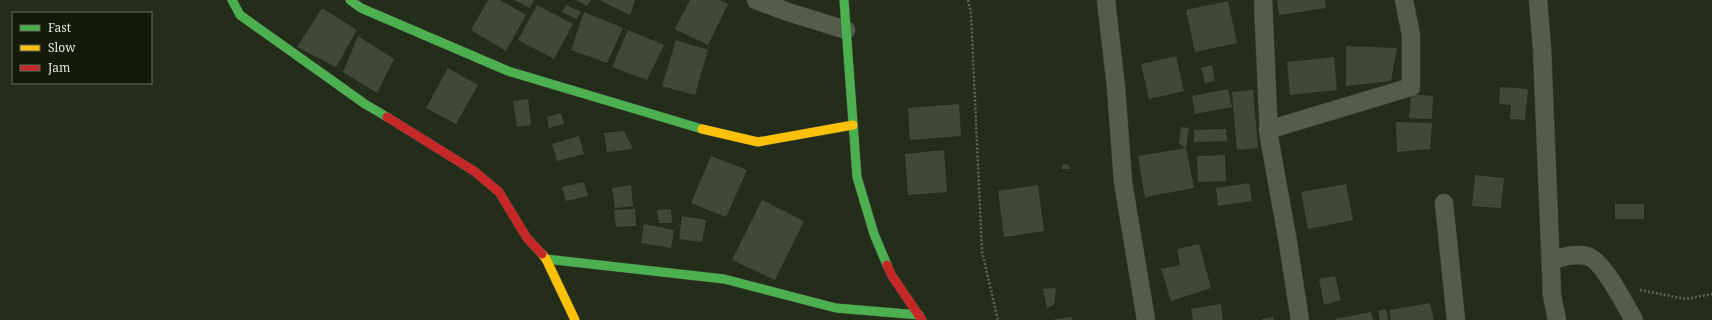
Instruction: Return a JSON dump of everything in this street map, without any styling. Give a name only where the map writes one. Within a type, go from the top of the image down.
[{"type":"street","points":[[232,0],[240,15],[365,104],[474,171],[499,192],[526,238],[546,259],[575,320]]},
{"type":"street","points":[[350,0],[361,8],[508,71],[685,125],[758,142],[853,125]]},
{"type":"street","points":[[756,0],[788,12],[846,30]]},
{"type":"street","points":[[844,0],[858,177],[874,234],[892,276],[920,318]]},
{"type":"street","points":[[1106,0],[1116,87],[1123,182],[1146,320]]},
{"type":"street","points":[[1263,0],[1268,130],[1300,320]]},
{"type":"street","points":[[1268,130],[1411,87],[1411,35],[1404,0]]},
{"type":"street","points":[[1538,0],[1542,48],[1552,295],[1557,320]]},
{"type":"street","points":[[1444,203],[1456,320]]},
{"type":"street","points":[[1551,261],[1573,254],[1589,256],[1604,269],[1634,320]]},
{"type":"street","points":[[546,259],[724,279],[836,308],[920,318]]},
{"type":"path","points":[[968,0],[971,13],[982,252],[998,320]]},
{"type":"path","points":[[1614,286],[1686,299],[1712,294]]},
{"type":"building","points":[[488,0],[500,0],[526,15],[506,51],[471,30]]},
{"type":"building","points":[[514,0],[534,0],[530,8]]},
{"type":"building","points":[[576,0],[591,0],[587,6]]},
{"type":"building","points":[[635,0],[630,15],[601,1]]},
{"type":"building","points":[[690,0],[720,0],[728,4],[708,45],[675,29]]},
{"type":"building","points":[[1277,0],[1325,0],[1326,8],[1279,15]]},
{"type":"building","points":[[1228,1],[1237,43],[1195,52],[1186,10]]},
{"type":"building","points":[[537,5],[573,24],[554,59],[518,40]]},
{"type":"building","points":[[566,5],[581,12],[576,19],[562,12]]},
{"type":"building","points":[[322,8],[357,30],[336,67],[297,47]]},
{"type":"building","points":[[584,12],[623,28],[607,63],[571,50]]},
{"type":"building","points":[[628,30],[664,45],[647,80],[612,67]]},
{"type":"building","points":[[358,36],[394,59],[377,93],[343,72]]},
{"type":"building","points":[[676,40],[708,50],[695,95],[662,86]]},
{"type":"building","points":[[1346,46],[1397,48],[1391,81],[1346,86]]},
{"type":"building","points":[[1176,56],[1184,91],[1149,99],[1141,64]]},
{"type":"building","points":[[1334,57],[1337,90],[1290,95],[1287,62]]},
{"type":"building","points":[[1212,65],[1215,81],[1205,83],[1201,68]]},
{"type":"building","points":[[448,68],[478,85],[456,124],[426,108]]},
{"type":"building","points":[[1500,87],[1528,89],[1525,120],[1510,119],[1511,105],[1499,104]]},
{"type":"building","points":[[1228,89],[1232,107],[1195,114],[1192,96]]},
{"type":"building","points":[[1253,90],[1258,148],[1237,150],[1232,92]]},
{"type":"building","points":[[1411,94],[1433,96],[1432,119],[1409,118]]},
{"type":"building","points":[[528,99],[531,125],[517,127],[513,101]]},
{"type":"building","points":[[959,104],[961,136],[910,140],[908,108]]},
{"type":"building","points":[[561,113],[564,124],[549,128],[547,117]]},
{"type":"building","points":[[1396,122],[1432,123],[1430,149],[1397,152]]},
{"type":"building","points":[[1181,127],[1189,128],[1186,148],[1179,144]]},
{"type":"building","points":[[1226,129],[1227,141],[1194,142],[1194,130]]},
{"type":"building","points":[[624,131],[633,149],[607,152],[604,133]]},
{"type":"building","points":[[579,136],[584,154],[557,161],[552,144]]},
{"type":"building","points":[[1186,148],[1194,188],[1145,197],[1138,156]]},
{"type":"building","points":[[944,150],[947,192],[908,195],[905,154]]},
{"type":"building","points":[[1225,155],[1226,181],[1198,182],[1197,156]]},
{"type":"building","points":[[711,156],[747,170],[726,217],[691,203]]},
{"type":"building","points":[[1068,164],[1070,169],[1062,169],[1062,165]]},
{"type":"building","points":[[1475,175],[1504,178],[1501,208],[1472,206]]},
{"type":"building","points":[[584,182],[588,196],[566,201],[562,187]]},
{"type":"building","points":[[1249,183],[1252,201],[1218,206],[1216,188]]},
{"type":"building","points":[[1346,184],[1353,220],[1308,229],[1301,192]]},
{"type":"building","points":[[631,185],[633,206],[615,208],[612,188]]},
{"type":"building","points":[[1038,185],[1044,231],[1004,237],[998,191]]},
{"type":"building","points":[[762,200],[804,221],[775,280],[732,260]]},
{"type":"building","points":[[1615,204],[1644,204],[1644,219],[1615,219]]},
{"type":"building","points":[[635,209],[636,226],[616,227],[614,210]]},
{"type":"building","points":[[671,209],[672,223],[659,223],[657,210]]},
{"type":"building","points":[[682,216],[706,220],[702,242],[679,239]]},
{"type":"building","points":[[644,224],[674,230],[671,248],[641,243]]},
{"type":"building","points":[[1199,244],[1211,288],[1171,301],[1161,269],[1180,265],[1177,249]]},
{"type":"building","points":[[1335,276],[1341,300],[1324,305],[1319,279]]},
{"type":"building","points":[[1056,288],[1054,305],[1047,308],[1043,289]]},
{"type":"building","points":[[1430,303],[1434,320],[1391,320],[1389,310]]},
{"type":"building","points":[[1221,304],[1223,320],[1193,320],[1191,309]]},
{"type":"building","points":[[1386,309],[1388,320],[1380,320],[1378,311]]},
{"type":"building","points":[[1371,312],[1373,320],[1336,320],[1336,319]]},
{"type":"building","points":[[1072,317],[1072,320],[1055,320],[1055,319]]},
{"type":"building","points":[[1273,317],[1274,320],[1262,320],[1262,319]]},
{"type":"traffic: fast","points":[[232,0],[240,15],[365,104],[387,117]]},
{"type":"traffic: fast","points":[[350,0],[361,8],[508,71],[702,129]]},
{"type":"traffic: fast","points":[[844,0],[857,177],[874,234],[887,265]]},
{"type":"traffic: fast","points":[[546,259],[724,279],[836,308],[919,315]]},
{"type":"traffic: slow","points":[[702,129],[758,142],[853,125]]},
{"type":"traffic: slow","points":[[542,254],[546,259],[575,320]]},
{"type":"traffic: jam","points":[[387,117],[474,171],[499,192],[527,238],[542,254]]},
{"type":"traffic: jam","points":[[887,265],[892,276],[922,320]]}]
